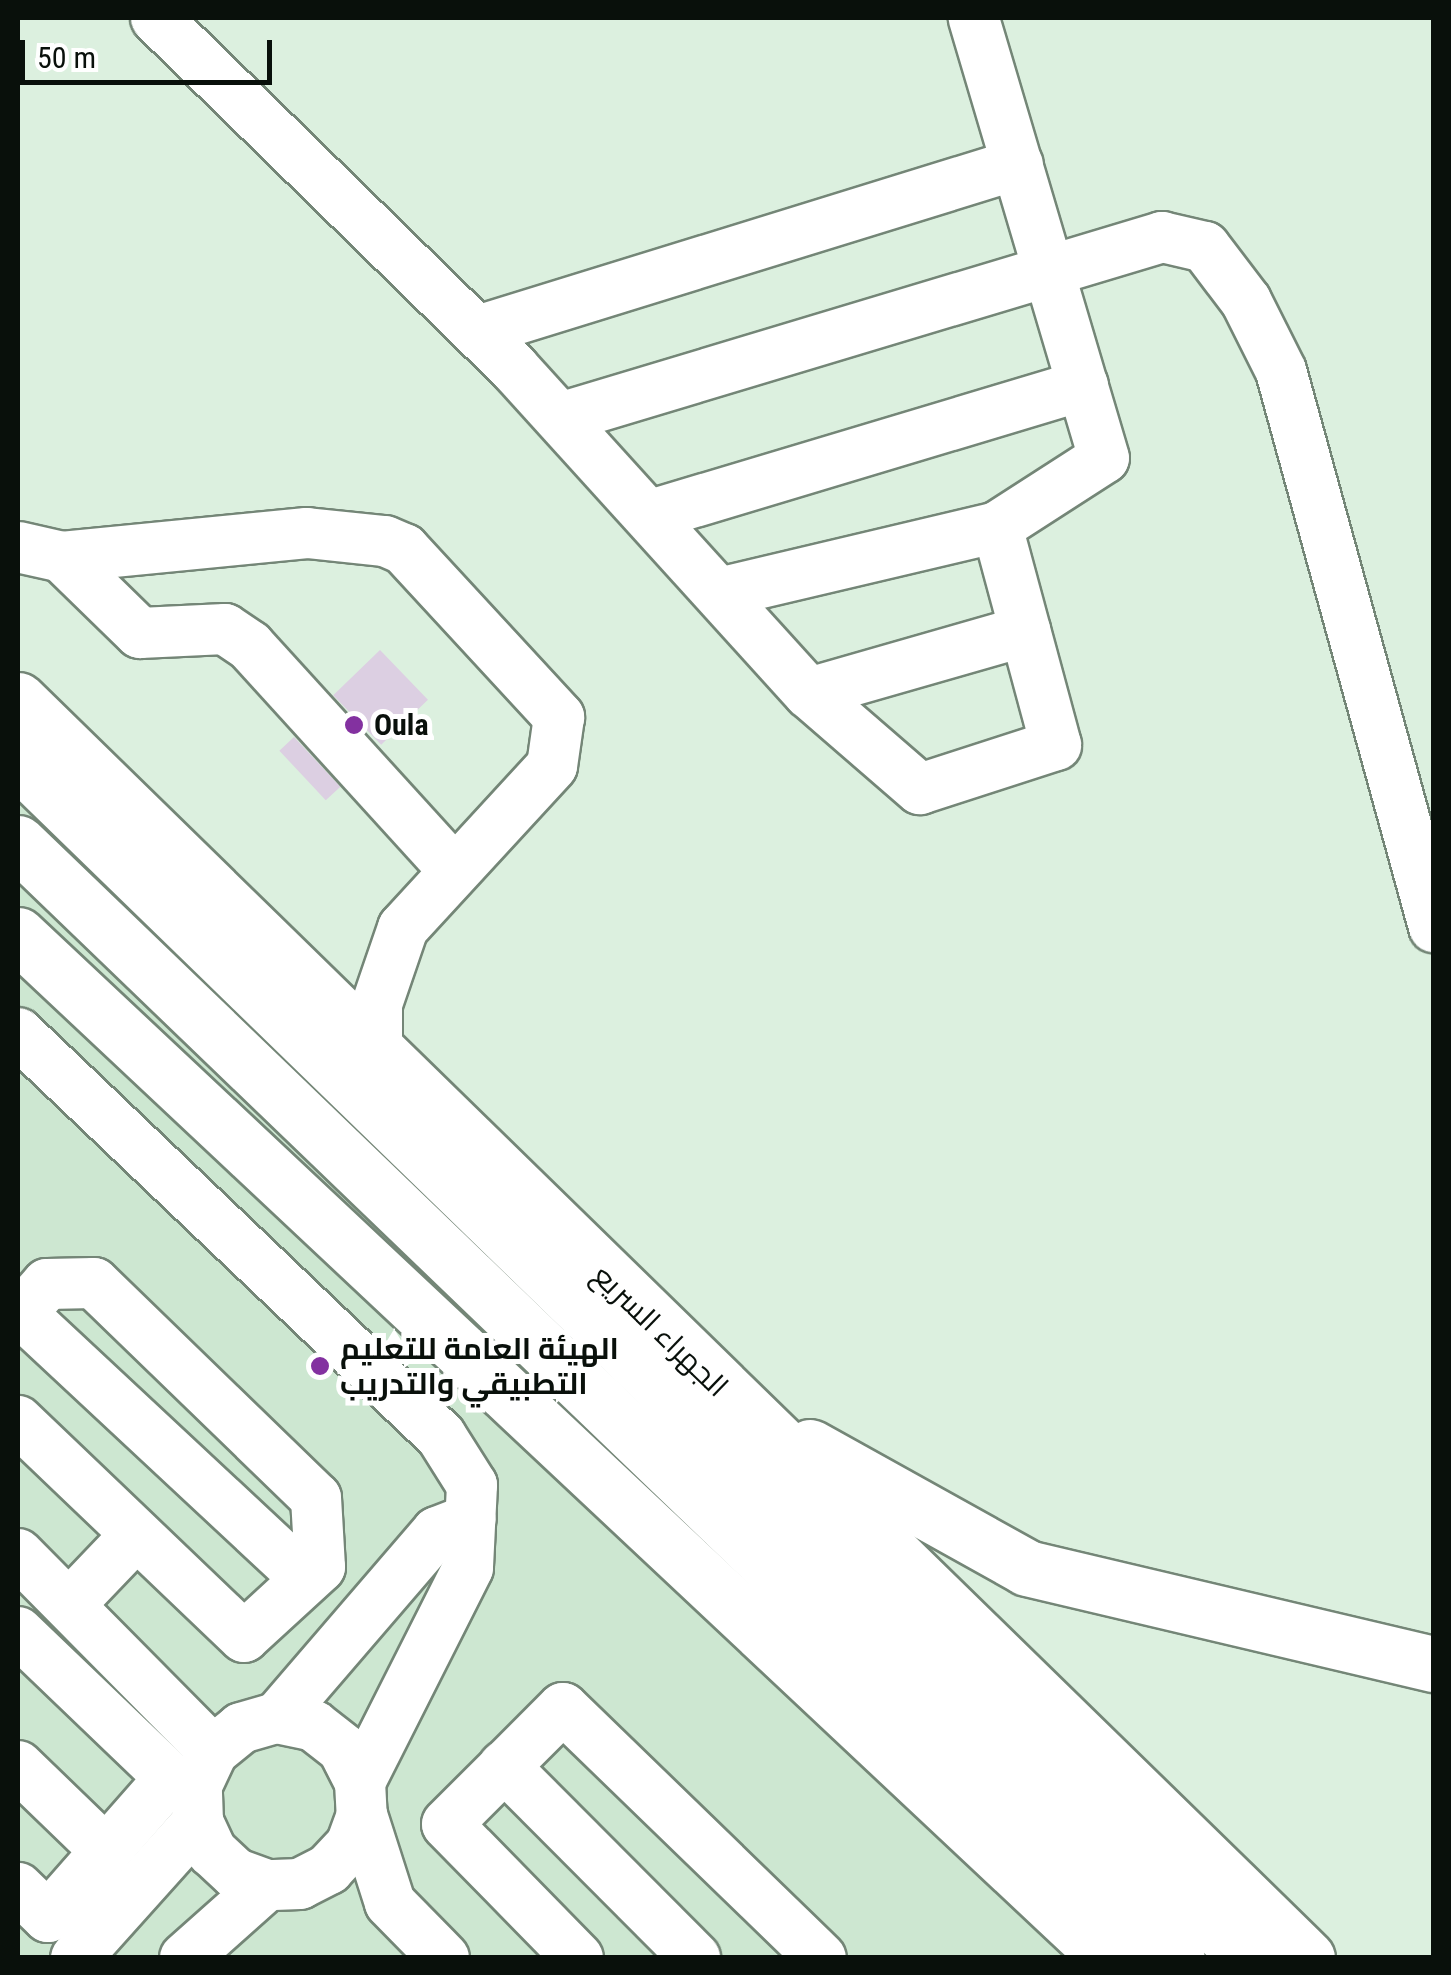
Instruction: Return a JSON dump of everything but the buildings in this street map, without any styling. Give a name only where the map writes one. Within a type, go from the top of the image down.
[{"type":"main road","name":"الجهراء السريع","points":[[18,700],[377,1059],[1307,1958]]},
{"type":"main road","name":"الجهراء السريع","points":[[18,762],[1249,1958]]},
{"type":"main road","points":[[18,843],[1177,1958]]},
{"type":"main road","points":[[18,935],[1108,1958]]},
{"type":"main road","points":[[748,1416],[1027,1568],[1434,1664]]},
{"type":"street","points":[[156,18],[478,331],[723,592],[809,693],[920,789],[1056,745],[997,526]]},
{"type":"street","points":[[723,592],[997,526],[1104,458],[974,18]]},
{"type":"street","points":[[478,331],[1018,164]]},
{"type":"street","points":[[560,418],[1162,237],[1206,247],[1246,302],[1280,371],[1434,927]]},
{"type":"street","points":[[652,515],[1083,385]]},
{"type":"street","points":[[40,552],[336,532],[404,549],[560,717],[562,728],[552,766],[418,905],[391,952],[377,1004],[377,1059]]},
{"type":"street","points":[[40,552],[140,632],[225,629],[239,637],[453,869]]},
{"type":"street","points":[[809,693],[1025,631]]},
{"type":"street","points":[[18,1032],[441,1436],[472,1485],[468,1568],[361,1798],[351,1846],[329,1870],[284,1885],[185,1958]]},
{"type":"street","points":[[18,1422],[244,1637],[320,1567],[316,1498],[94,1282],[47,1284],[19,1316],[306,1579]]},
{"type":"street","points":[[277,1718],[437,1532],[471,1519]]},
{"type":"street","points":[[69,1605],[136,1535]]},
{"type":"street","points":[[18,1554],[212,1751]]},
{"type":"street","points":[[18,1632],[170,1778],[48,1917],[18,1888]]},
{"type":"street","points":[[578,1958],[446,1824],[563,1708],[820,1958]]},
{"type":"street","points":[[390,1902],[236,1874],[212,1852],[198,1822],[197,1785],[212,1751],[241,1728],[277,1718],[314,1726],[344,1749],[390,1902],[444,1958]]},
{"type":"street","points":[[18,1766],[106,1851]]},
{"type":"street","points":[[504,1766],[695,1958]]},
{"type":"street","points":[[76,1958],[198,1822]]},
{"type":"shaded area","name":"الهيئة العامة للتعليم التطبيقي والتدريب","points":[[18,774],[1226,1957],[18,1957]]},
{"type":"place","name":"Oula","points":[[354,725]]},
{"type":"place","name":"الهيئة العامة للتعليم التطبيقي والتدريب","points":[[320,1366]]}]
